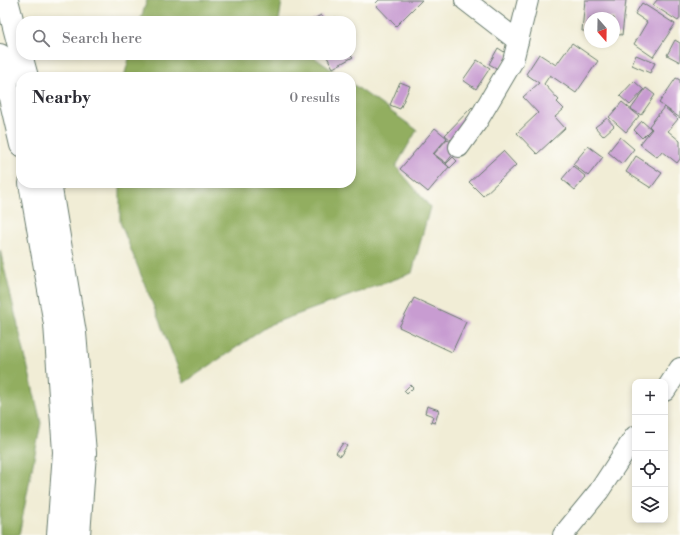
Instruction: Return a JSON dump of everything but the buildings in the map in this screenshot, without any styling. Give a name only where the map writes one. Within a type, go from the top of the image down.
[{"type":"highway","points":[[8,0],[16,34]]},
{"type":"highway","points":[[22,0],[24,16]]},
{"type":"highway","points":[[0,55],[16,124]]},
{"type":"highway","points":[[22,60],[26,72]]},
{"type":"highway","points":[[31,60],[32,72]]},
{"type":"highway","points":[[0,97],[16,140]]},
{"type":"highway","points":[[31,188],[56,324],[64,452],[58,535]]},
{"type":"highway","points":[[51,188],[75,333],[78,363],[85,453],[79,535]]},
{"type":"street","points":[[465,0],[518,41]]},
{"type":"street","points":[[459,147],[477,122],[513,61],[528,0]]},
{"type":"street","points":[[668,386],[680,368]]},
{"type":"street","points":[[561,535],[599,491],[632,441]]},
{"type":"green space","points":[[147,0],[282,0],[280,16],[142,16]]},
{"type":"green space","points":[[129,60],[318,60],[335,72],[125,72]]},
{"type":"green space","points":[[356,87],[417,130],[396,166],[430,207],[412,273],[271,324],[184,383],[120,222],[120,188],[356,188]]},
{"type":"green space","points":[[0,250],[41,423],[19,535],[0,535]]}]
